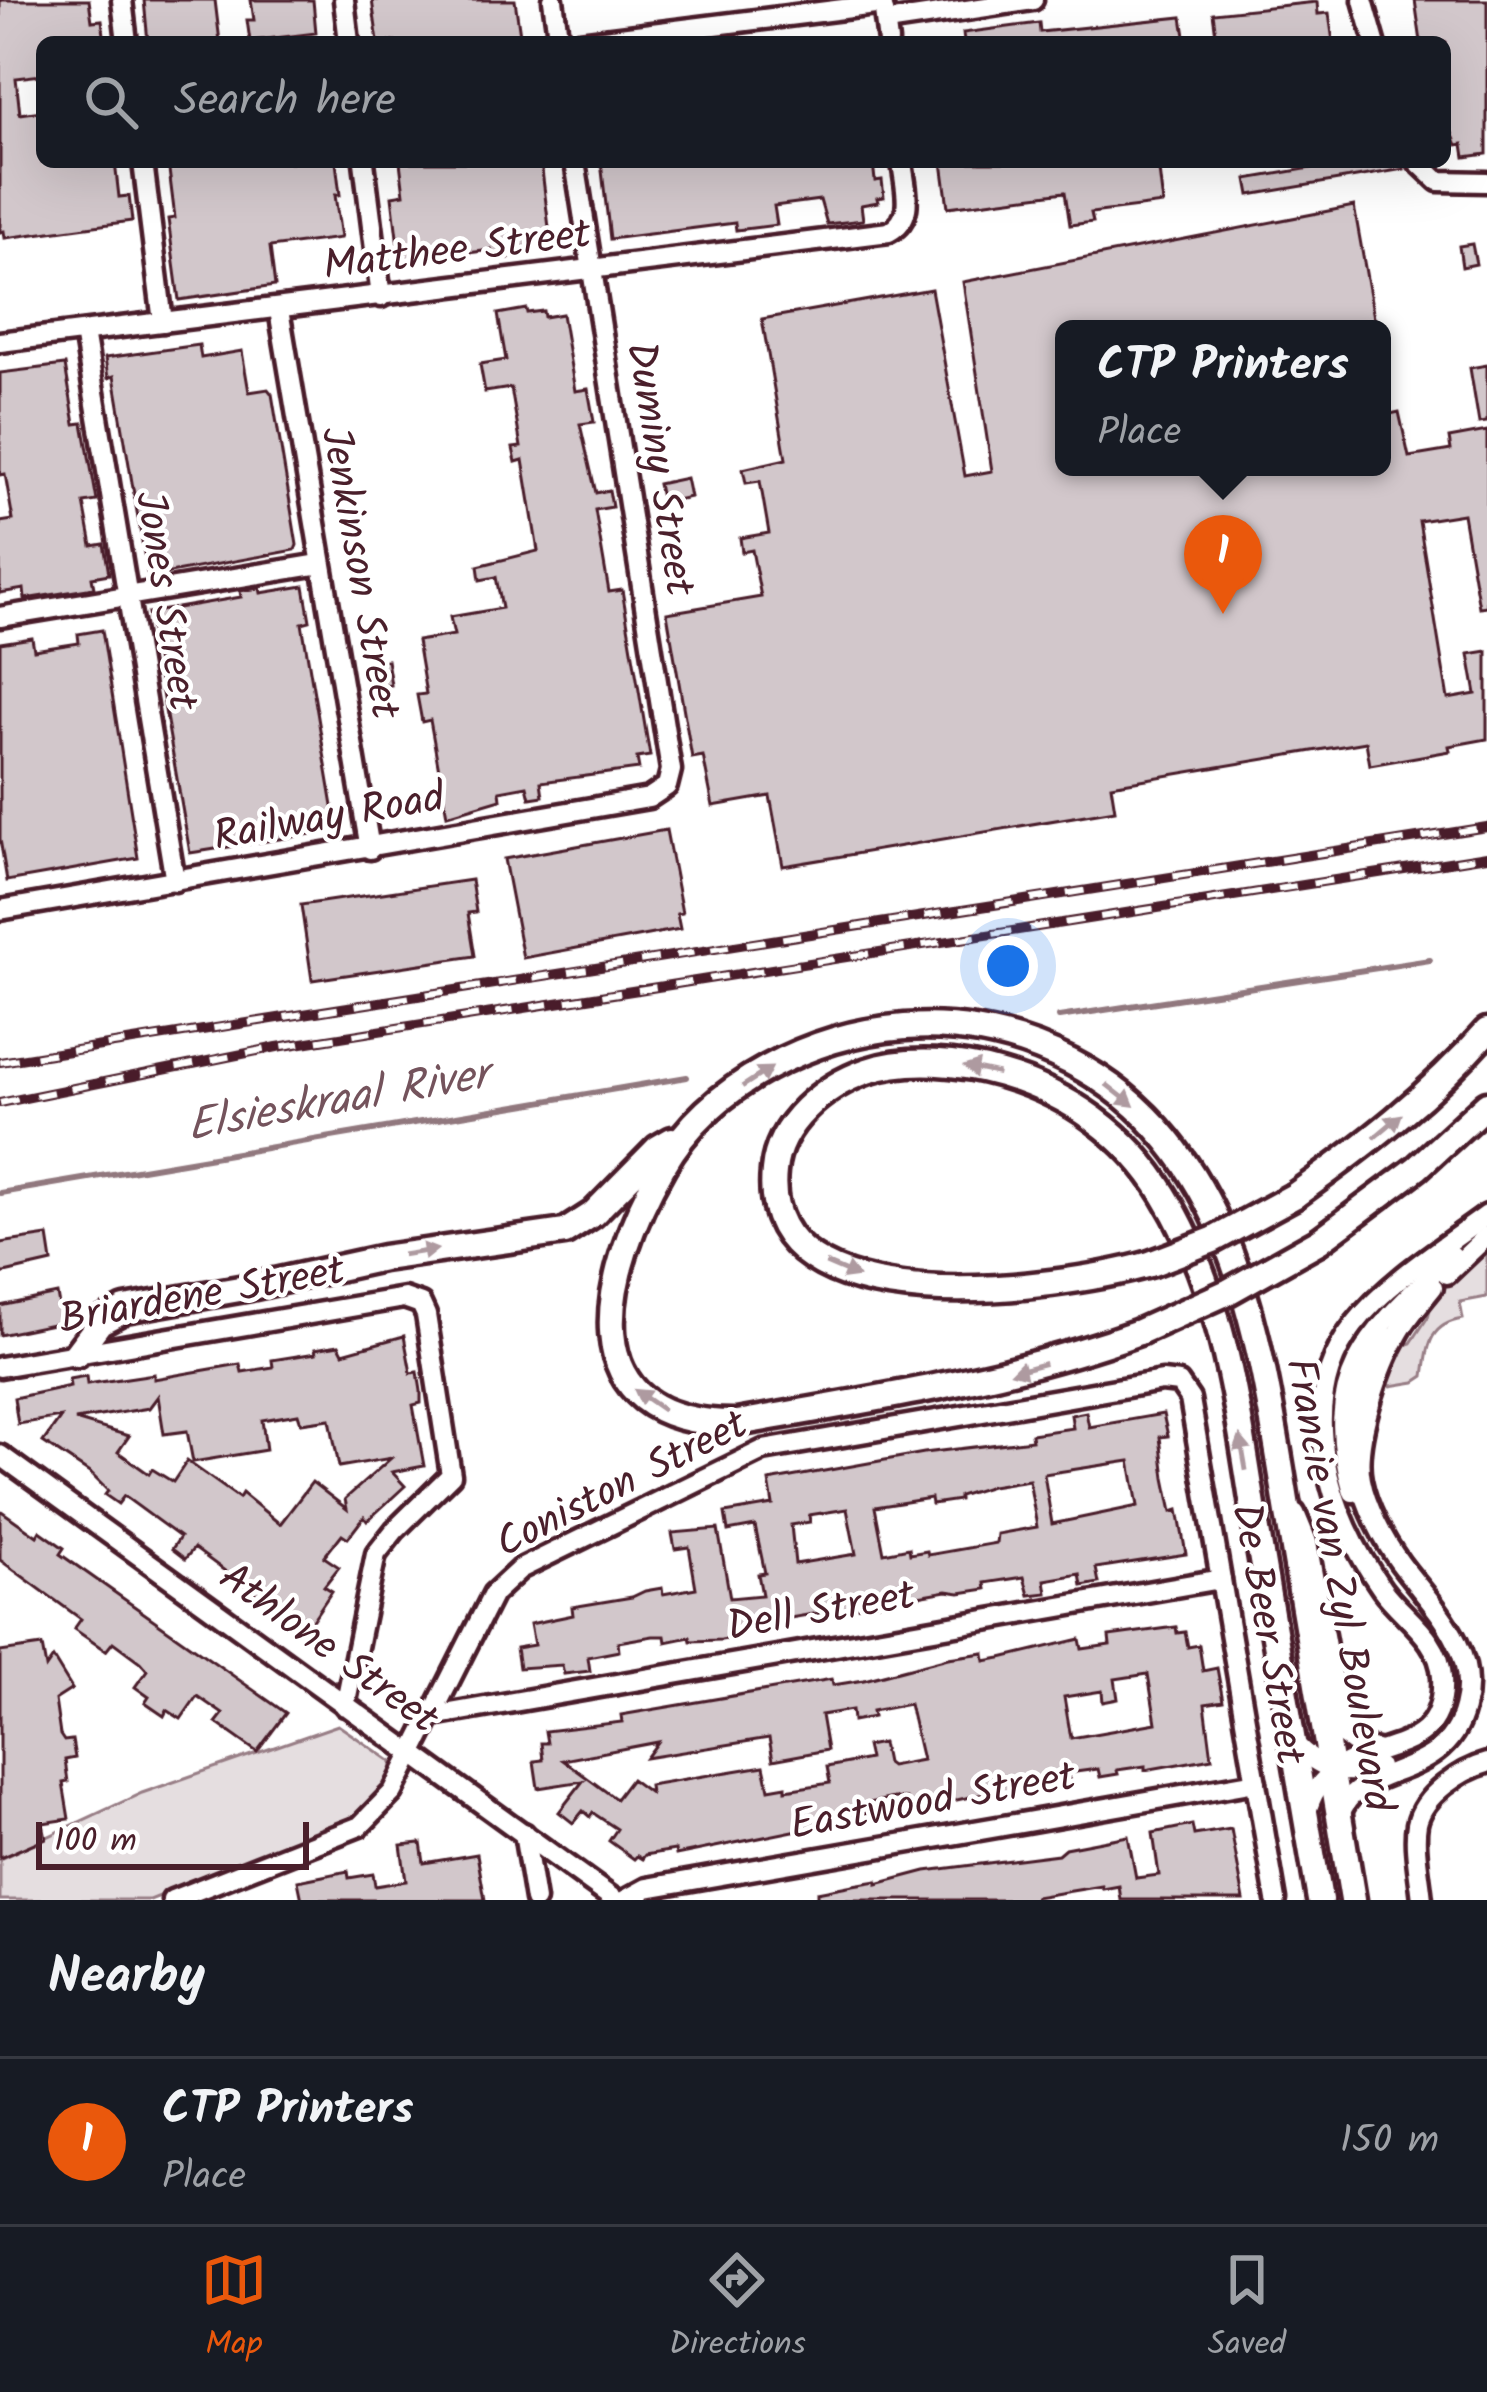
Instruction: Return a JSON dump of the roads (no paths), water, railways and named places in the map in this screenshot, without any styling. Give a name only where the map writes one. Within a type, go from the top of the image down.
[{"type":"main road","name":"Francie van Zyl Boulevard","points":[[1353,1900],[1250,1313],[1211,1202],[1164,1134],[1132,1102],[1091,1072],[1017,1039],[974,1029],[873,1030],[816,1045],[759,1073],[670,1153],[630,1231],[616,1281],[610,1326],[618,1368],[651,1405],[680,1419],[737,1423],[972,1382],[1139,1332],[1228,1292],[1319,1241],[1418,1168],[1487,1103]]},
{"type":"main road","name":"Francie van Zyl Boulevard","points":[[1321,1900],[1217,1318],[1179,1222],[1162,1192],[1129,1150],[1066,1099],[987,1070],[928,1063],[875,1068],[842,1082],[801,1114],[775,1161],[777,1206],[796,1241],[820,1261],[855,1277],[887,1286],[1024,1288],[1099,1278],[1150,1264],[1213,1240],[1294,1196],[1385,1131],[1487,1031]]},
{"type":"main road","points":[[76,1354],[100,1322],[124,1309],[427,1250],[565,1232],[593,1214],[658,1148],[694,1127]]},
{"type":"street","points":[[122,0],[126,36]]},
{"type":"street","points":[[344,0],[348,36]]},
{"type":"street","points":[[553,0],[558,36]]},
{"type":"street","points":[[653,36],[1033,0]]},
{"type":"street","points":[[1363,0],[1373,36]]},
{"type":"street","points":[[143,168],[163,322]]},
{"type":"street","points":[[365,168],[381,297]]},
{"type":"street","name":"Duminy Street","points":[[576,168],[671,770],[667,786]]},
{"type":"street","name":"Matthee Street","points":[[0,342],[889,232],[902,225],[908,207],[903,168]]},
{"type":"street","points":[[1424,168],[1438,181],[1487,182]]},
{"type":"street","name":"Jenkinson Street","points":[[279,310],[370,849]]},
{"type":"street","name":"Jones Street","points":[[84,332],[175,881]]},
{"type":"street","points":[[0,616],[320,564]]},
{"type":"street","name":"Railway Road","points":[[0,910],[649,798],[667,786]]},
{"type":"street","points":[[1307,1823],[1307,1808],[1332,1771],[1360,1755],[1406,1744],[1424,1731],[1436,1709],[1442,1675],[1426,1635],[1383,1590],[1345,1522],[1326,1467],[1322,1417],[1327,1381],[1350,1330],[1399,1281],[1487,1218]]},
{"type":"street","points":[[1339,1818],[1358,1788],[1425,1762],[1442,1746],[1464,1709],[1466,1666],[1451,1629],[1396,1558],[1360,1479],[1352,1435],[1367,1368],[1395,1324],[1487,1236]]},
{"type":"street","name":"Briardene Street","points":[[0,1367],[404,1298],[416,1300],[426,1315],[452,1469],[448,1480],[394,1530],[376,1554],[345,1706]]},
{"type":"street","name":"De Beer Street","points":[[1179,1384],[1190,1400],[1276,1900]]},
{"type":"street","name":"Coniston Street","points":[[172,1900],[360,1826],[386,1802],[489,1602],[513,1573],[781,1445],[1139,1385],[1179,1384]]},
{"type":"street","name":"Athlone Street","points":[[0,1455],[524,1833],[602,1896]]},
{"type":"street","points":[[1282,1480],[1306,1542],[1342,1734],[1358,1746],[1385,1752]]},
{"type":"street","name":"Dell Street","points":[[433,1716],[1221,1579]]},
{"type":"street","points":[[1293,1742],[1306,1756],[1342,1774],[1362,1772],[1421,1750],[1450,1714],[1466,1666]]},
{"type":"street","points":[[1422,1900],[1420,1815],[1447,1783],[1487,1763]]},
{"type":"street","name":"Eastwood Street","points":[[625,1900],[647,1888],[1256,1782]]},
{"type":"street","points":[[524,1833],[536,1900]]},
{"type":"waterway","name":"Elsieskraal River","points":[[1059,1017],[1430,960]]},
{"type":"waterway","name":"Elsieskraal River","points":[[0,1193],[687,1077]]},
{"type":"railway","points":[[0,1062],[1487,827]]},
{"type":"railway","points":[[0,1103],[277,1047],[1487,856]]},
{"type":"place","name":"CTP Printers","points":[[1223,614]]}]
